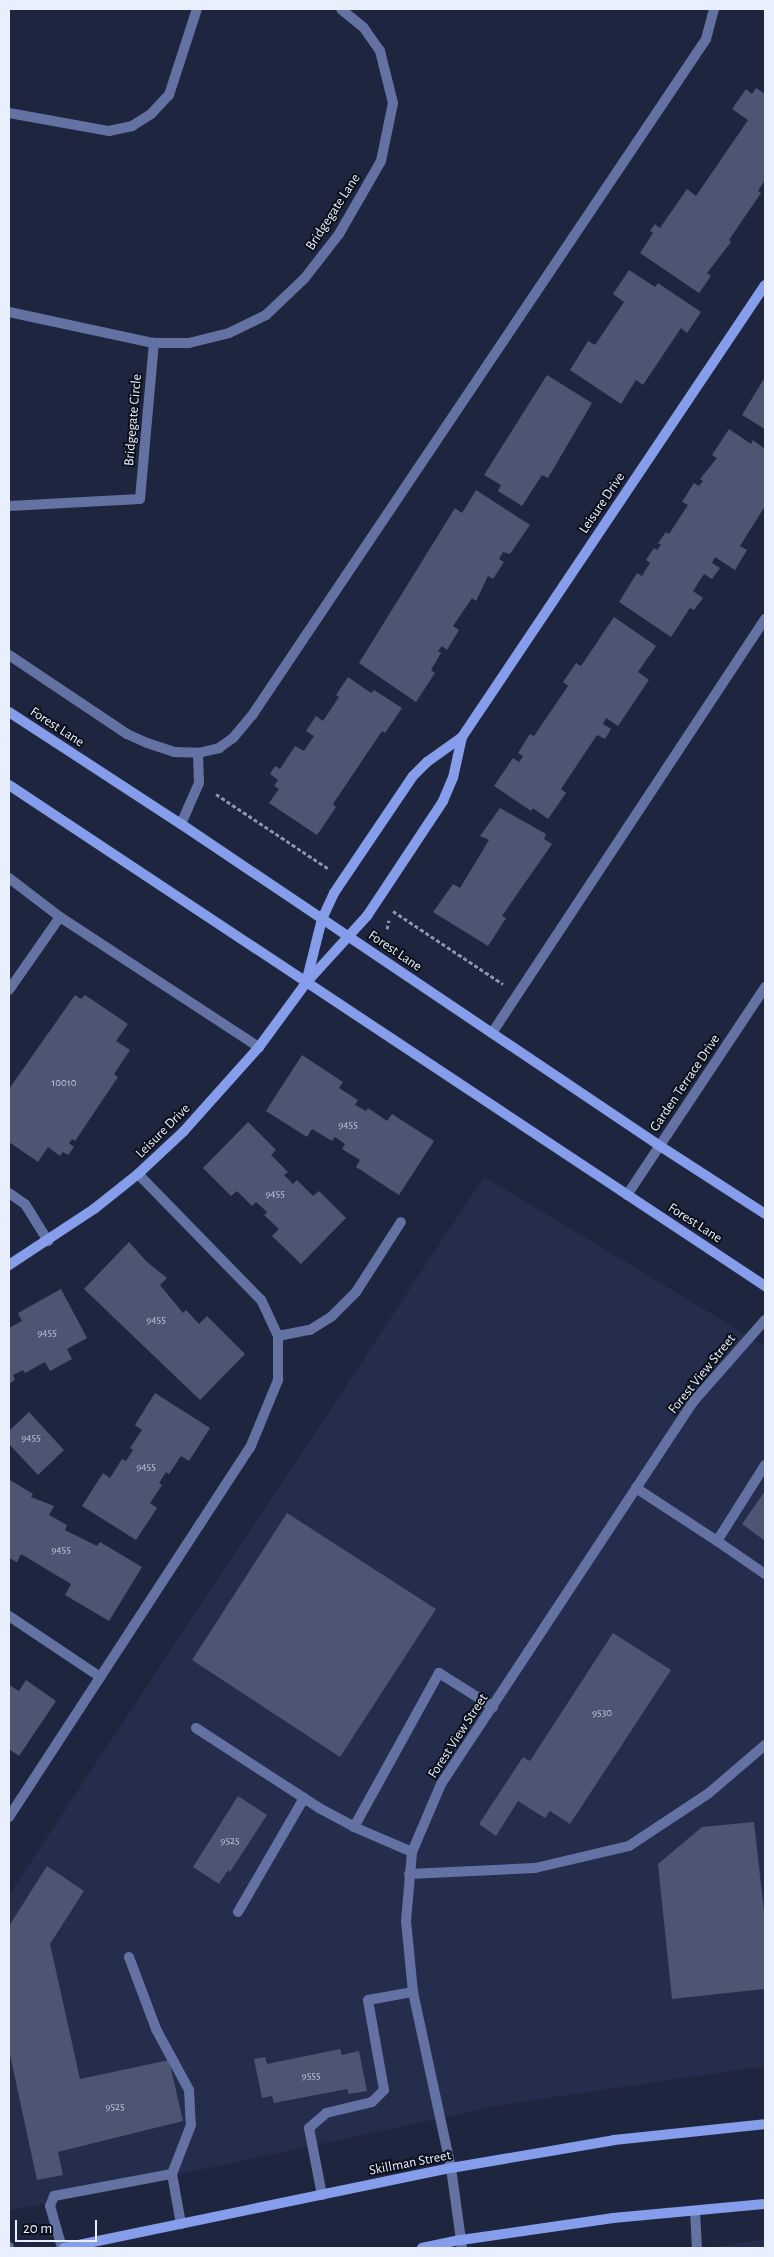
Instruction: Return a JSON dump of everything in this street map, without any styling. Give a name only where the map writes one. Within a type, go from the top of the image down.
[{"type":"main road","name":"Leisure Drive","points":[[306,983],[322,919],[334,893],[412,776],[427,762],[462,737],[765,285]]},
{"type":"main road","name":"Forest Lane","points":[[9,712],[181,824],[660,1146],[765,1214]]},
{"type":"main road","name":"Leisure Drive","points":[[9,1266],[48,1241],[138,1174],[183,1132],[259,1047],[306,983],[368,916],[443,801],[453,778],[462,737]]},
{"type":"main road","name":"Forest Lane","points":[[9,785],[765,1286]]},
{"type":"main road","name":"Skillman Street","points":[[63,2248],[451,2168],[614,2140],[765,2124]]},
{"type":"main road","points":[[422,2248],[461,2244],[613,2218],[765,2204]]},
{"type":"street","points":[[9,113],[109,131],[132,126],[151,114],[168,94],[197,9]]},
{"type":"street","points":[[9,655],[127,734],[175,752],[198,753],[219,748],[233,738],[253,714],[706,39],[714,9]]},
{"type":"street","name":"Bridgegate Lane","points":[[9,312],[154,344],[189,343],[229,333],[266,315],[304,278],[339,234],[381,161],[393,103],[380,51],[363,27],[346,10]]},
{"type":"street","name":"Bridgegate Circle","points":[[9,506],[140,499],[154,344]]},
{"type":"street","points":[[492,1033],[765,619]]},
{"type":"street","points":[[181,824],[199,783],[198,753]]},
{"type":"street","points":[[9,878],[60,917],[259,1047]]},
{"type":"street","points":[[9,990],[60,917]]},
{"type":"street","name":"Garden Terrace Drive","points":[[627,1194],[765,987]]},
{"type":"street","points":[[9,1817],[250,1448],[278,1380],[278,1336],[261,1300],[138,1174]]},
{"type":"street","points":[[9,1194],[24,1204],[48,1241]]},
{"type":"street","points":[[278,1336],[310,1330],[332,1316],[356,1292],[401,1222]]},
{"type":"street","name":"Forest View Street","points":[[461,2244],[451,2168],[413,1992],[406,1921],[412,1852],[442,1784],[693,1402],[765,1320]]},
{"type":"street","points":[[717,1541],[765,1465]]},
{"type":"street","points":[[636,1488],[765,1574]]},
{"type":"street","points":[[9,1616],[100,1677]]},
{"type":"street","points":[[354,1827],[439,1673],[493,1707]]},
{"type":"street","points":[[196,1728],[304,1798],[354,1827],[412,1852]]},
{"type":"street","points":[[409,1874],[534,1868],[629,1846],[709,1794],[765,1745]]},
{"type":"street","points":[[238,1912],[304,1798]]},
{"type":"street","points":[[129,1956],[156,2029],[189,2090],[191,2125],[172,2174],[182,2224]]},
{"type":"street","points":[[322,2195],[309,2128],[326,2113],[372,2102],[384,2090],[368,2000],[413,1992]]},
{"type":"street","points":[[63,2248],[50,2206],[54,2196],[172,2174]]},
{"type":"street","points":[[695,2211],[697,2248]]},
{"type":"path","points":[[199,783],[330,869],[324,876]]},
{"type":"path","points":[[387,929],[392,911],[518,994]]},
{"type":"shaded area","points":[[484,1177],[765,1346],[765,2066],[506,2104],[9,2211],[9,1895]]},
{"type":"shaded area","points":[[765,2239],[765,2248],[711,2248]]},
{"type":"building","points":[[756,88],[765,94],[765,180],[758,191],[761,193],[729,240],[731,242],[707,273],[711,276],[699,293],[640,253],[653,233],[650,231],[655,224],[660,228],[687,189],[696,196],[748,120],[732,109],[746,89],[752,94]]},
{"type":"building","points":[[629,270],[655,287],[658,283],[701,312],[687,333],[681,328],[643,385],[636,380],[621,404],[570,370],[588,341],[595,345],[624,302],[613,294]]},
{"type":"building","points":[[547,375],[592,403],[548,478],[542,475],[522,506],[498,491],[501,485],[484,475]]},
{"type":"building","points":[[765,377],[765,429],[742,415]]},
{"type":"building","points":[[729,429],[751,444],[753,440],[765,449],[765,506],[740,546],[747,550],[735,570],[715,557],[712,563],[720,568],[712,579],[704,574],[693,591],[703,598],[694,610],[690,608],[671,637],[619,602],[637,573],[642,576],[650,563],[646,560],[654,548],[657,550],[661,545],[658,543],[666,532],[669,534],[688,505],[682,502],[694,483],[699,486],[703,481],[700,479],[717,458],[712,455]]},
{"type":"building","points":[[476,490],[530,525],[510,554],[503,552],[499,559],[504,562],[493,579],[488,576],[476,601],[472,598],[453,626],[459,630],[447,650],[442,646],[438,651],[441,653],[431,670],[435,673],[416,702],[359,663],[455,508],[462,513]]},
{"type":"building","points":[[614,617],[656,646],[638,672],[649,680],[618,726],[606,718],[603,724],[611,729],[605,739],[597,735],[561,789],[566,793],[548,819],[533,808],[531,811],[494,786],[513,758],[519,762],[523,756],[518,753],[530,734],[534,736],[568,686],[563,682],[576,663],[581,666]]},
{"type":"building","points":[[348,677],[371,693],[374,690],[402,708],[385,733],[382,731],[333,804],[336,807],[317,835],[269,803],[279,789],[274,786],[278,780],[270,774],[275,766],[280,769],[295,746],[304,751],[314,736],[306,731],[316,716],[323,721],[339,697],[336,695]]},
{"type":"building","points":[[500,808],[546,834],[544,839],[552,844],[502,916],[506,918],[488,946],[433,912],[453,884],[460,888],[489,840],[480,836]]},
{"type":"building","points":[[75,995],[81,999],[85,995],[128,1024],[116,1041],[130,1050],[114,1074],[118,1077],[75,1141],[72,1139],[69,1143],[74,1147],[68,1155],[63,1152],[60,1156],[48,1147],[38,1162],[9,1142],[9,1089]]},
{"type":"building","points":[[302,1055],[343,1082],[339,1088],[358,1100],[355,1105],[366,1111],[368,1108],[387,1121],[392,1114],[434,1141],[399,1195],[356,1167],[360,1160],[342,1149],[345,1144],[335,1137],[332,1141],[312,1129],[307,1137],[266,1111]]},
{"type":"building","points":[[248,1122],[276,1150],[271,1155],[288,1172],[284,1175],[293,1184],[297,1180],[313,1196],[319,1191],[346,1218],[301,1264],[272,1236],[279,1229],[264,1215],[267,1212],[256,1202],[252,1206],[237,1191],[231,1196],[203,1168]]},
{"type":"building","points":[[129,1242],[147,1262],[167,1278],[160,1285],[183,1313],[186,1310],[199,1324],[207,1316],[245,1354],[200,1400],[84,1289]]},
{"type":"building","points":[[61,1289],[87,1338],[67,1349],[72,1359],[50,1371],[45,1362],[25,1373],[23,1370],[13,1375],[15,1380],[9,1384],[9,1328],[22,1321],[18,1313]]},
{"type":"building","points":[[155,1393],[210,1428],[189,1461],[181,1456],[169,1474],[166,1472],[159,1483],[162,1485],[150,1503],[157,1508],[136,1540],[82,1506],[103,1473],[110,1478],[122,1459],[126,1461],[133,1450],[130,1448],[142,1430],[135,1425]]},
{"type":"building","points":[[29,1412],[64,1450],[38,1475],[9,1444],[9,1431]]},
{"type":"building","points":[[10,1480],[33,1494],[31,1497],[54,1506],[49,1515],[67,1525],[65,1530],[97,1546],[100,1542],[142,1567],[109,1621],[65,1595],[71,1584],[21,1554],[17,1562],[9,1558]]},
{"type":"building","points":[[765,1491],[765,1541],[742,1524]]},
{"type":"building","points":[[287,1513],[436,1609],[340,1757],[192,1660]]},
{"type":"building","points":[[613,1633],[671,1670],[570,1824],[550,1811],[545,1818],[518,1801],[496,1836],[479,1824],[523,1757],[530,1761]]},
{"type":"building","points":[[26,1680],[56,1701],[19,1756],[9,1749],[9,1685],[19,1691]]},
{"type":"building","points":[[238,1796],[267,1815],[230,1872],[228,1870],[219,1884],[193,1867]]},
{"type":"building","points":[[754,1822],[765,1921],[765,1989],[672,1999],[658,1864],[702,1827]]},
{"type":"building","points":[[47,1866],[84,1891],[50,1944],[80,2079],[169,2060],[183,2121],[58,2152],[63,2175],[37,2180],[9,2050],[9,1926]]},
{"type":"building","points":[[340,2049],[342,2055],[359,2051],[367,2091],[349,2094],[347,2089],[274,2103],[272,2096],[262,2098],[254,2059],[265,2057],[267,2064]]}]
